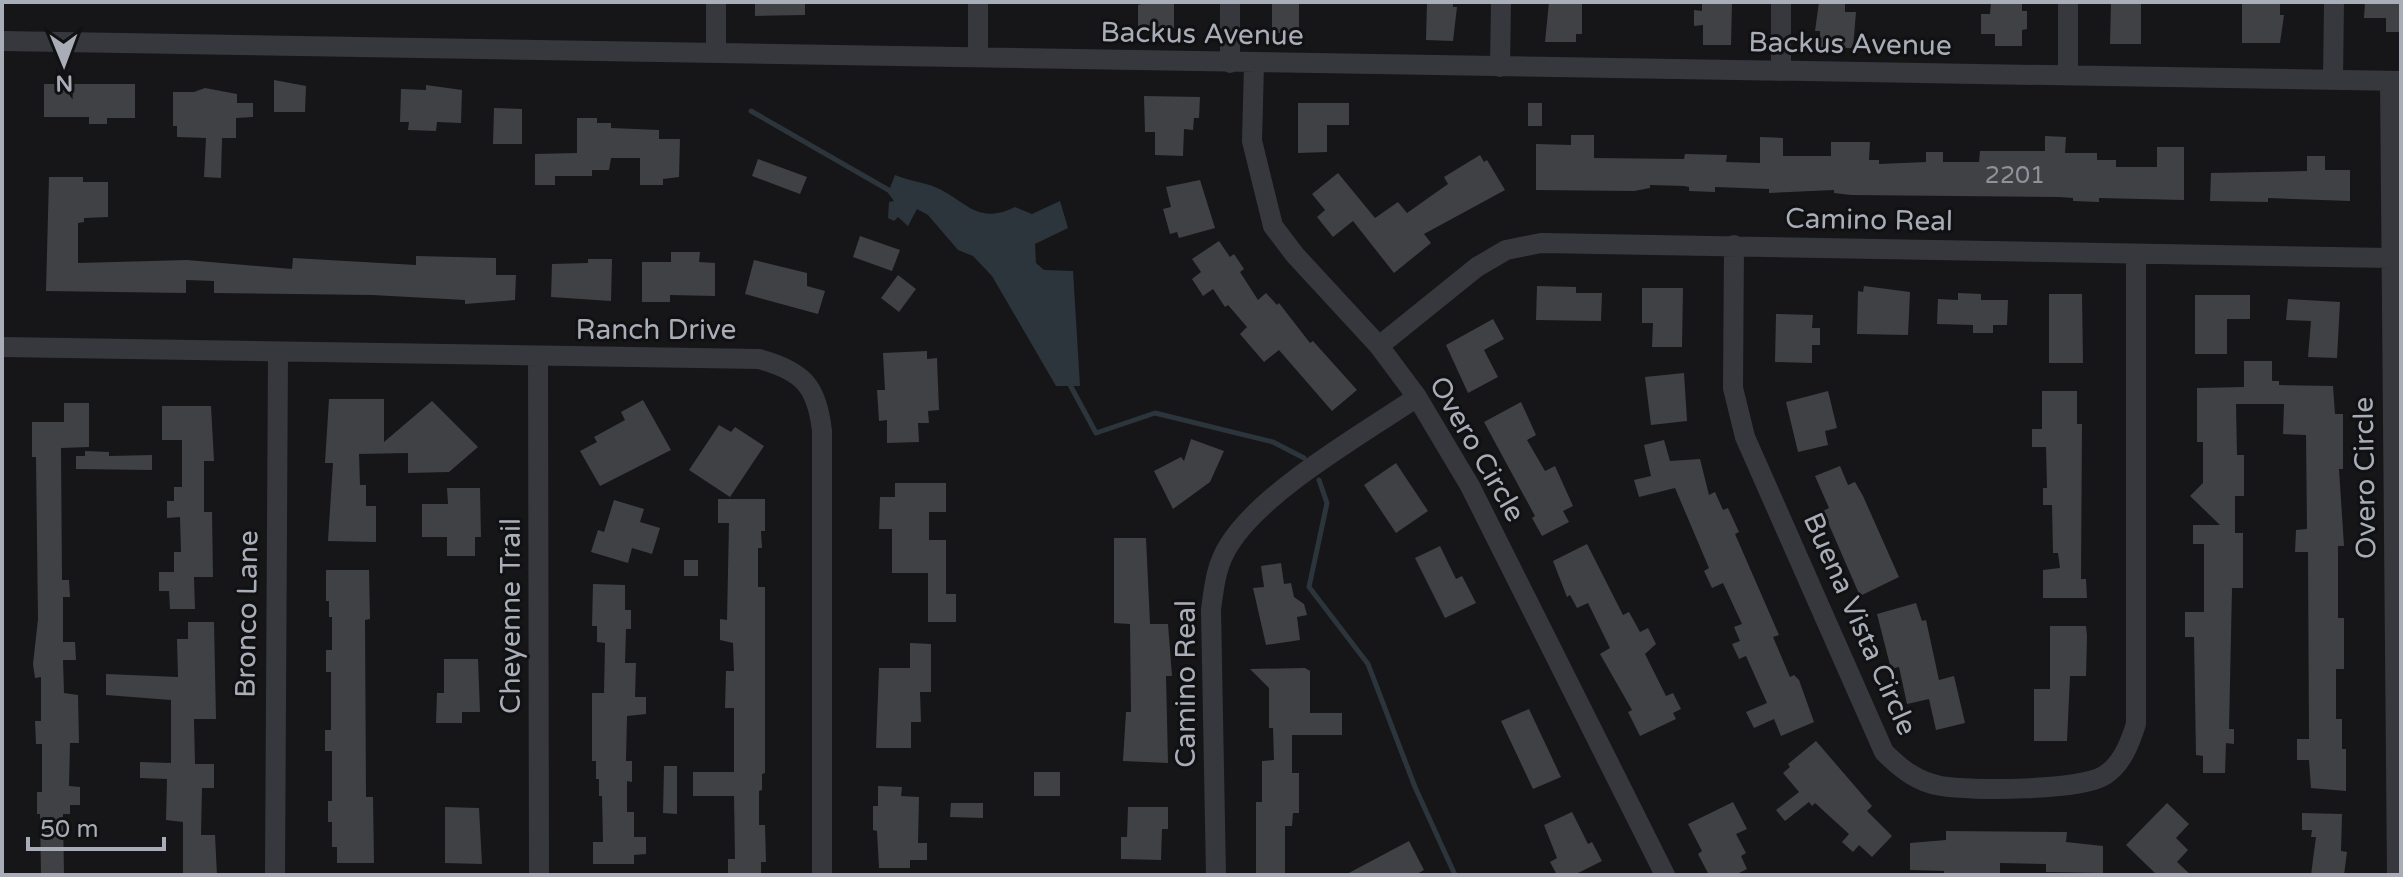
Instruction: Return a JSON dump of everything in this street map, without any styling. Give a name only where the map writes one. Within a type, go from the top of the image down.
[{"type":"street","points":[[716,2],[716,52]]},
{"type":"street","points":[[978,2],[978,57]]},
{"type":"street","points":[[1230,2],[1230,63]]},
{"type":"street","points":[[1500,67],[1501,2]]},
{"type":"street","points":[[1781,2],[1781,71]]},
{"type":"street","points":[[2068,2],[2068,75]]},
{"type":"street","points":[[2333,80],[2334,2]]},
{"type":"street","name":"Backus Avenue","points":[[2,41],[2395,81]]},
{"type":"street","name":"Overo Circle","points":[[1254,64],[1252,141],[1273,226],[1295,255],[1379,346],[1417,397],[1470,486],[1665,875]]},
{"type":"street","name":"Overo Circle","points":[[2395,81],[2391,258],[2397,875]]},
{"type":"street","name":"Camino Real","points":[[1379,346],[1477,267],[1506,250],[1541,243],[2391,258]]},
{"type":"street","name":"Buena Vista Circle","points":[[1734,245],[1733,388],[1745,437],[1884,752],[1907,774],[1940,786],[2072,787],[2104,776],[2128,749],[2136,724],[2136,254]]},
{"type":"street","name":"Ranch Drive","points":[[2,347],[759,359],[786,366],[805,380],[819,403],[822,431],[822,875]]},
{"type":"street","name":"Bronco Lane","points":[[275,875],[278,353]]},
{"type":"street","name":"Cheyenne Trail","points":[[538,357],[539,875]]},
{"type":"street","name":"Camino Real","points":[[1216,875],[1211,610],[1215,576],[1227,547],[1244,523],[1269,500],[1417,397]]},
{"type":"shaded area","points":[[895,175],[939,189],[978,212],[989,214],[1015,207],[1032,214],[1060,201],[1068,228],[1035,244],[1036,263],[1044,270],[1073,271],[1080,386],[1056,386],[992,276],[973,256],[958,250],[928,215],[917,209],[908,226],[898,217],[894,221],[888,218],[889,202],[894,201],[888,193]]},
{"type":"building","points":[[755,2],[805,2],[805,15],[755,16]]},
{"type":"building","points":[[1174,2],[1174,28],[1138,26],[1138,5]]},
{"type":"building","points":[[1272,2],[1299,2],[1299,33],[1272,33]]},
{"type":"building","points":[[1427,2],[1453,2],[1453,7],[1457,7],[1453,41],[1426,40]]},
{"type":"building","points":[[1549,2],[1582,2],[1582,34],[1576,34],[1576,42],[1545,42]]},
{"type":"building","points":[[1702,2],[1732,2],[1731,45],[1703,45],[1703,25],[1694,26],[1694,10],[1702,11]]},
{"type":"building","points":[[1819,2],[1845,2],[1845,12],[1856,12],[1853,48],[1820,48],[1820,31],[1815,31]]},
{"type":"building","points":[[1991,2],[2022,2],[2022,11],[2027,11],[2027,29],[2022,30],[2022,46],[1995,46],[1995,34],[1981,34],[1981,14],[1990,14]]},
{"type":"building","points":[[2111,2],[2141,2],[2141,44],[2110,44]]},
{"type":"building","points":[[2242,2],[2280,2],[2280,15],[2284,15],[2280,43],[2242,43]]},
{"type":"building","points":[[2365,2],[2401,2],[2401,32],[2386,32],[2386,18],[2364,18]]},
{"type":"building","points":[[274,80],[306,86],[305,112],[274,112]]},
{"type":"building","points":[[44,84],[135,84],[135,118],[107,118],[107,124],[89,124],[89,117],[44,117]]},
{"type":"building","points":[[426,85],[462,90],[461,123],[437,122],[436,131],[408,130],[409,122],[400,122],[401,89],[426,90]]},
{"type":"building","points":[[205,88],[237,94],[237,103],[253,103],[253,117],[236,118],[236,138],[222,138],[221,178],[204,177],[206,138],[177,137],[177,126],[173,126],[173,92],[194,92]]},
{"type":"building","points":[[1144,96],[1200,97],[1199,118],[1194,118],[1193,130],[1184,129],[1183,156],[1155,155],[1155,132],[1145,132]]},
{"type":"building","points":[[1298,103],[1349,103],[1349,125],[1327,125],[1327,152],[1298,153]]},
{"type":"building","points":[[1528,103],[1542,103],[1542,126],[1528,126]]},
{"type":"building","points":[[494,108],[522,109],[522,144],[493,144]]},
{"type":"building","points":[[577,118],[597,118],[597,123],[611,123],[611,128],[659,130],[659,139],[680,139],[679,177],[663,179],[663,185],[640,185],[640,158],[611,158],[609,170],[592,170],[592,176],[555,176],[555,185],[535,185],[535,154],[577,153]]},
{"type":"building","points":[[1571,135],[1594,135],[1594,158],[1684,159],[1685,154],[1727,155],[1726,162],[1760,163],[1760,137],[1783,138],[1783,156],[1831,156],[1831,142],[1870,142],[1869,160],[1879,160],[1879,164],[1926,162],[1926,152],[1943,152],[1943,162],[1979,162],[1980,151],[2045,151],[2045,136],[2066,137],[2065,153],[2097,153],[2097,160],[2116,160],[2116,167],[2157,167],[2157,147],[2184,147],[2184,200],[2099,198],[2099,202],[2059,197],[1851,195],[1834,193],[1834,190],[1769,193],[1769,189],[1715,187],[1715,192],[1689,191],[1689,187],[1684,186],[1650,185],[1650,188],[1634,191],[1536,190],[1536,144],[1571,145]]},
{"type":"building","points":[[1480,155],[1484,162],[1487,160],[1505,190],[1424,234],[1431,243],[1394,273],[1353,221],[1333,237],[1317,217],[1325,210],[1312,194],[1338,173],[1375,218],[1398,202],[1407,213],[1448,184],[1444,177]]},
{"type":"building","points":[[2307,156],[2325,156],[2325,170],[2350,170],[2350,201],[2268,198],[2268,202],[2210,201],[2211,173],[2307,171]]},
{"type":"building","points":[[758,159],[807,177],[800,194],[752,176]]},
{"type":"building","points":[[49,177],[83,177],[83,182],[108,182],[108,217],[84,218],[84,222],[78,223],[78,263],[187,260],[292,269],[293,258],[416,265],[416,256],[496,258],[496,275],[516,275],[515,300],[465,304],[465,300],[372,295],[214,293],[214,281],[186,280],[186,293],[46,291]]},
{"type":"building","points":[[1200,180],[1215,228],[1179,238],[1177,232],[1170,234],[1163,209],[1171,207],[1166,187]]},
{"type":"building","points":[[860,236],[900,250],[892,271],[853,257]]},
{"type":"building","points":[[1219,241],[1230,257],[1234,254],[1244,269],[1240,272],[1258,300],[1266,293],[1277,305],[1279,303],[1310,343],[1313,341],[1357,390],[1332,411],[1279,350],[1264,362],[1240,334],[1247,327],[1228,305],[1225,307],[1213,289],[1203,296],[1192,279],[1201,272],[1192,259]]},
{"type":"building","points":[[671,252],[700,252],[699,262],[715,263],[715,296],[670,295],[670,302],[642,302],[642,262],[671,262]]},
{"type":"building","points":[[588,259],[612,259],[611,301],[551,297],[552,264],[588,263]]},
{"type":"building","points":[[754,260],[807,273],[807,286],[825,291],[818,314],[745,294]]},
{"type":"building","points":[[898,275],[916,289],[899,312],[881,298]]},
{"type":"building","points":[[1537,286],[1576,287],[1576,293],[1602,293],[1601,321],[1536,320]]},
{"type":"building","points":[[1864,286],[1910,292],[1908,335],[1857,334],[1858,291],[1863,292]]},
{"type":"building","points":[[1642,288],[1683,288],[1682,347],[1652,347],[1653,323],[1642,323]]},
{"type":"building","points":[[1958,293],[1981,294],[1981,300],[2008,300],[2007,325],[1993,325],[1993,333],[1973,333],[1973,325],[1937,324],[1938,299],[1958,300]]},
{"type":"building","points":[[2049,294],[2082,294],[2083,363],[2049,363]]},
{"type":"building","points":[[2195,295],[2250,295],[2250,319],[2227,319],[2227,354],[2195,354]]},
{"type":"building","points":[[2288,299],[2340,302],[2337,358],[2308,357],[2311,321],[2286,320]]},
{"type":"building","points":[[1776,314],[1813,315],[1812,328],[1820,328],[1820,345],[1812,345],[1812,363],[1775,362]]},
{"type":"building","points":[[1493,319],[1504,339],[1484,350],[1498,377],[1468,393],[1446,345]]},
{"type":"building","points":[[927,351],[927,359],[937,358],[939,410],[928,411],[929,423],[918,423],[919,442],[887,443],[887,420],[879,421],[877,390],[885,390],[883,353]]},
{"type":"building","points":[[2244,361],[2272,361],[2272,381],[2279,381],[2279,385],[2333,386],[2335,414],[2343,414],[2343,469],[2339,469],[2344,546],[2338,546],[2338,618],[2344,618],[2344,669],[2336,669],[2336,719],[2342,719],[2346,791],[2311,788],[2309,760],[2297,760],[2297,739],[2309,739],[2308,552],[2295,552],[2296,530],[2307,529],[2306,435],[2283,434],[2284,404],[2236,404],[2237,455],[2244,455],[2244,496],[2235,496],[2235,533],[2243,533],[2243,588],[2232,588],[2229,729],[2234,729],[2234,744],[2226,743],[2225,773],[2203,773],[2203,756],[2196,755],[2194,637],[2185,637],[2185,612],[2204,612],[2204,544],[2193,544],[2193,525],[2220,525],[2190,496],[2203,483],[2203,442],[2197,442],[2197,388],[2244,387]]},
{"type":"building","points":[[1684,373],[1687,421],[1651,425],[1645,377]]},
{"type":"building","points":[[1828,391],[1837,428],[1825,431],[1828,445],[1798,452],[1786,402]]},
{"type":"building","points":[[2042,391],[2077,391],[2077,424],[2082,424],[2081,579],[2086,579],[2087,598],[2043,598],[2043,570],[2060,568],[2058,553],[2053,553],[2052,505],[2043,505],[2043,488],[2047,488],[2046,447],[2032,447],[2032,429],[2042,429]]},
{"type":"building","points":[[329,399],[384,399],[384,442],[432,401],[478,447],[449,472],[408,473],[408,453],[359,454],[360,485],[366,485],[366,506],[376,506],[376,542],[328,541],[333,463],[325,463]]},
{"type":"building","points":[[643,400],[671,450],[600,486],[580,451],[597,442],[594,437],[625,420],[621,412]]},
{"type":"building","points":[[1521,402],[1536,435],[1527,440],[1545,471],[1555,466],[1573,506],[1563,511],[1569,522],[1542,536],[1532,518],[1535,516],[1484,422]]},
{"type":"building","points":[[64,403],[89,403],[89,447],[61,448],[62,580],[69,580],[70,597],[63,597],[63,642],[75,642],[76,660],[63,660],[64,693],[78,695],[79,743],[70,743],[69,786],[80,787],[80,805],[70,805],[70,814],[63,814],[64,875],[41,875],[37,792],[42,792],[42,744],[36,744],[35,721],[41,721],[41,677],[35,678],[33,664],[38,619],[36,457],[32,457],[32,422],[64,422]]},
{"type":"building","points":[[162,406],[211,406],[214,461],[204,461],[204,512],[212,512],[213,577],[194,577],[195,609],[170,609],[169,591],[159,591],[159,572],[174,572],[174,552],[181,552],[180,517],[167,518],[167,501],[174,501],[174,487],[182,487],[182,440],[162,440]]},
{"type":"building","points":[[719,425],[731,432],[735,427],[764,446],[730,497],[689,470]]},
{"type":"building","points":[[1191,439],[1224,451],[1210,482],[1173,509],[1154,471],[1181,457],[1184,461]]},
{"type":"building","points":[[1664,440],[1670,461],[1700,459],[1709,495],[1715,492],[1723,510],[1728,508],[1739,532],[1735,534],[1779,635],[1773,637],[1790,677],[1794,675],[1799,680],[1814,722],[1781,736],[1774,719],[1754,728],[1746,712],[1767,703],[1746,656],[1739,659],[1732,644],[1740,641],[1734,627],[1742,624],[1723,583],[1712,588],[1704,571],[1709,568],[1675,488],[1639,497],[1634,480],[1651,476],[1644,445]]},
{"type":"building","points":[[85,451],[109,452],[109,456],[152,455],[152,470],[76,469],[76,456],[85,456]]},
{"type":"building","points":[[1396,463],[1428,511],[1396,533],[1364,485]]},
{"type":"building","points":[[1840,466],[1848,485],[1855,482],[1863,496],[1899,577],[1860,596],[1823,511],[1829,508],[1815,476]]},
{"type":"building","points":[[895,483],[946,483],[946,512],[929,512],[929,540],[946,540],[946,594],[956,594],[956,622],[928,622],[928,573],[892,573],[892,529],[879,529],[880,497],[895,497]]},
{"type":"building","points":[[447,488],[480,488],[481,537],[475,537],[475,556],[447,556],[447,537],[422,537],[422,504],[448,504]]},
{"type":"building","points":[[718,499],[765,499],[765,531],[761,531],[762,548],[758,548],[758,587],[765,587],[765,773],[762,774],[762,790],[759,791],[759,825],[765,825],[766,862],[761,862],[761,875],[728,875],[728,859],[735,859],[734,796],[693,796],[693,772],[734,772],[734,708],[725,708],[726,671],[734,671],[733,643],[720,640],[720,619],[727,620],[729,523],[718,523]]},
{"type":"building","points":[[614,500],[644,509],[640,522],[660,528],[652,554],[632,548],[628,563],[591,552],[598,530],[604,532]]},
{"type":"building","points":[[1114,538],[1146,538],[1150,624],[1168,624],[1172,676],[1166,676],[1168,763],[1123,761],[1126,712],[1131,712],[1130,624],[1114,623]]},
{"type":"building","points":[[1587,544],[1623,615],[1629,612],[1640,632],[1648,628],[1656,644],[1645,654],[1666,696],[1673,693],[1681,709],[1673,713],[1676,719],[1640,736],[1628,712],[1632,710],[1600,654],[1610,648],[1588,603],[1577,608],[1570,595],[1567,597],[1553,561]]},
{"type":"building","points":[[1440,546],[1456,579],[1462,576],[1476,603],[1445,618],[1415,558]]},
{"type":"building","points":[[684,560],[698,560],[698,576],[684,576]]},
{"type":"building","points":[[1281,563],[1284,584],[1291,583],[1294,597],[1304,604],[1307,615],[1297,617],[1300,640],[1266,645],[1253,588],[1264,587],[1261,566]]},
{"type":"building","points":[[326,570],[369,570],[370,619],[365,620],[366,797],[373,797],[374,863],[337,863],[337,847],[332,847],[328,801],[332,801],[332,751],[325,751],[325,730],[331,730],[331,672],[326,672],[326,650],[332,650],[332,617],[329,617],[329,601],[326,601]]},
{"type":"building","points":[[593,584],[625,585],[625,610],[631,610],[631,629],[626,629],[625,663],[636,663],[635,697],[646,697],[646,714],[627,716],[626,761],[632,761],[632,782],[627,781],[627,812],[634,812],[634,837],[646,837],[646,854],[634,855],[634,864],[593,864],[593,842],[603,842],[602,796],[599,796],[599,779],[596,779],[596,761],[592,761],[592,693],[604,693],[605,643],[597,642],[597,626],[592,626]]},
{"type":"building","points":[[1916,603],[1922,621],[1926,620],[1939,680],[1954,676],[1965,723],[1936,730],[1929,699],[1907,704],[1899,667],[1891,669],[1877,614]]},
{"type":"building","points":[[188,622],[214,622],[216,719],[194,719],[195,764],[214,764],[214,788],[202,788],[201,835],[215,835],[217,875],[183,875],[183,822],[166,820],[167,779],[140,778],[140,762],[171,763],[171,700],[106,695],[106,674],[178,677],[177,639],[188,639]]},
{"type":"building","points":[[2050,626],[2086,626],[2086,676],[2070,676],[2067,741],[2034,741],[2034,689],[2050,689]]},
{"type":"building","points":[[910,643],[931,644],[931,692],[920,692],[921,722],[911,722],[911,748],[876,748],[879,668],[910,668]]},
{"type":"building","points":[[444,659],[478,659],[480,712],[462,712],[462,723],[436,723],[437,693],[444,693]]},
{"type":"building","points":[[1305,668],[1310,671],[1310,713],[1342,713],[1342,735],[1292,735],[1292,773],[1299,773],[1299,813],[1293,813],[1292,826],[1285,826],[1285,875],[1256,875],[1256,802],[1262,802],[1262,761],[1274,760],[1273,728],[1269,728],[1269,688],[1250,669]]},
{"type":"building","points":[[1529,709],[1561,777],[1533,789],[1501,721]]},
{"type":"building","points":[[1816,741],[1872,806],[1867,811],[1892,836],[1872,857],[1859,845],[1853,852],[1842,842],[1849,834],[1815,803],[1812,806],[1809,802],[1785,821],[1776,810],[1799,792],[1783,773],[1790,767],[1788,764]]},
{"type":"building","points":[[664,766],[677,766],[677,814],[663,813]]},
{"type":"building","points":[[1034,772],[1060,772],[1060,796],[1034,796]]},
{"type":"building","points":[[878,786],[902,787],[901,796],[919,797],[918,843],[927,843],[927,860],[910,860],[910,868],[879,868],[877,831],[873,830],[873,806],[878,806]]},
{"type":"building","points":[[1733,802],[1747,829],[1736,834],[1746,853],[1741,856],[1747,869],[1735,875],[1709,875],[1698,854],[1702,851],[1688,824]]},
{"type":"building","points":[[951,803],[983,803],[983,818],[950,817]]},
{"type":"building","points":[[2167,803],[2189,824],[2176,838],[2188,850],[2177,862],[2191,875],[2157,875],[2126,845]]},
{"type":"building","points":[[445,807],[479,808],[482,864],[445,863]]},
{"type":"building","points":[[1128,807],[1168,807],[1168,829],[1162,829],[1161,860],[1121,859],[1121,837],[1127,837]]},
{"type":"building","points":[[1572,812],[1588,844],[1592,842],[1602,861],[1574,875],[1557,875],[1550,862],[1557,858],[1544,825]]},
{"type":"building","points":[[2302,813],[2342,814],[2341,851],[2347,852],[2344,875],[2311,875],[2316,837],[2311,837],[2312,830],[2302,830]]},
{"type":"building","points":[[1946,831],[2067,832],[2066,842],[2103,846],[2103,873],[2046,872],[2046,864],[2000,863],[2000,875],[1944,875],[1944,871],[1910,870],[1910,843],[1946,840]]},
{"type":"building","points":[[1409,841],[1424,870],[1415,875],[1345,875]]},
{"type":"waterway","points":[[751,111],[892,192]]},
{"type":"waterway","points":[[1069,383],[1096,433],[1155,413],[1273,442],[1304,458]]},
{"type":"waterway","points":[[1319,480],[1327,503],[1309,587],[1368,664],[1415,787],[1455,875]]}]
